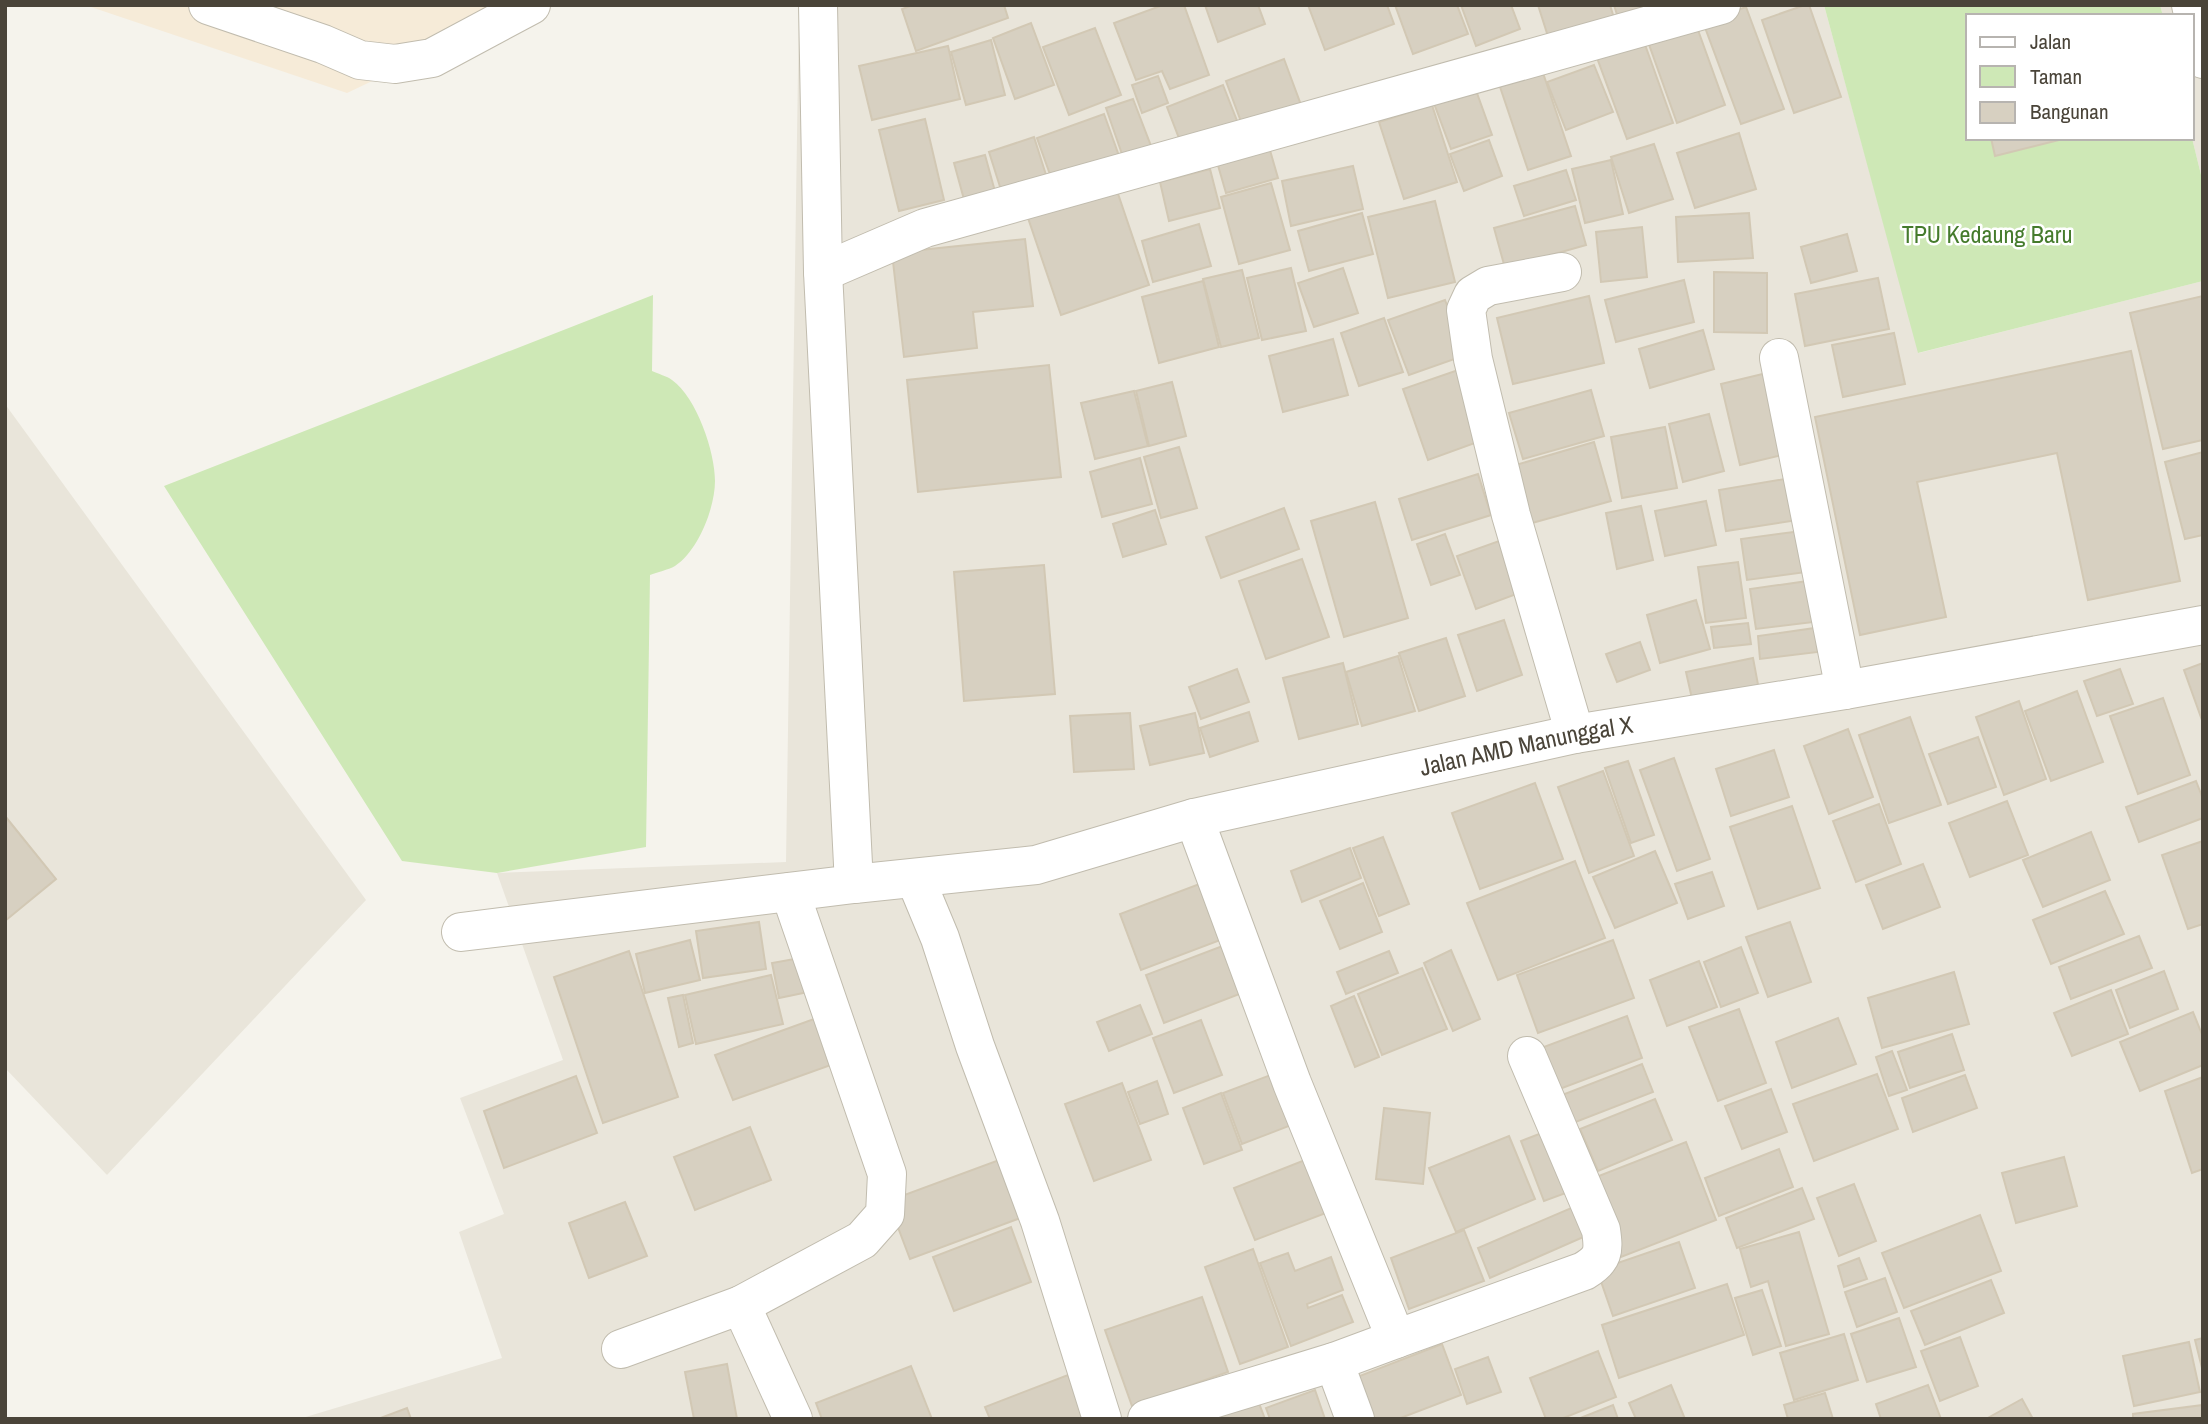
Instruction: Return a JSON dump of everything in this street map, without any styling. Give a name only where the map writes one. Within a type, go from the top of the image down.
[{"type":"street","points":[[208,5],[323,44],[360,60],[395,64],[432,58],[531,5]]},
{"type":"street","points":[[818,5],[823,272],[854,884]]},
{"type":"street","points":[[823,272],[925,228],[1721,5]]},
{"type":"street","points":[[2194,18],[2203,59]]},
{"type":"street","points":[[1562,272],[1488,286],[1473,296],[1466,310],[1472,359],[1511,515],[1575,734]]},
{"type":"street","points":[[1779,358],[1845,690]]},
{"type":"street","name":"Jalan AMD Manunggal X","points":[[461,932],[854,884],[1036,865],[1194,818],[1575,734],[1845,690],[2203,625]]},
{"type":"street","points":[[1194,818],[1293,1083],[1396,1339]]},
{"type":"street","points":[[915,878],[940,939],[975,1046],[1040,1221],[1101,1419]]},
{"type":"street","points":[[621,1349],[741,1305],[862,1240],[885,1214],[887,1174],[790,892]]},
{"type":"street","points":[[1147,1419],[1334,1362],[1584,1271],[1597,1263],[1604,1249],[1601,1230],[1527,1056]]},
{"type":"street","points":[[741,1305],[793,1419]]},
{"type":"street","points":[[1334,1362],[1355,1419]]},
{"type":"shaded area","points":[[85,5],[532,5],[347,93]]},
{"type":"shaded area","points":[[799,5],[1824,5],[1919,353],[2203,281],[2203,1419],[299,1419],[502,1358],[459,1232],[504,1214],[460,1098],[563,1060],[497,873],[786,862]]},
{"type":"shaded area","points":[[2160,5],[2203,5],[2203,183],[2192,140],[2194,14],[2162,14]]},
{"type":"shaded area","points":[[5,404],[366,900],[107,1175],[5,1068]]},
{"type":"green space","name":"TPU Kedaung Baru","points":[[1824,5],[2160,5],[2162,14],[1966,14],[1966,140],[2192,140],[2203,183],[2203,281],[1918,353]]},
{"type":"green space","points":[[653,295],[652,371],[668,377],[681,388],[697,412],[712,456],[715,481],[712,504],[698,540],[675,566],[650,575],[646,847],[497,873],[402,861],[164,486]]},
{"type":"building","points":[[913,5],[1004,5],[1008,18],[916,51],[902,9]]},
{"type":"building","points":[[1163,5],[1184,5],[1209,75],[1170,89],[1162,71],[1136,80],[1114,23]]},
{"type":"building","points":[[1205,5],[1258,5],[1265,24],[1218,42]]},
{"type":"building","points":[[1308,5],[1387,5],[1394,24],[1325,50]]},
{"type":"building","points":[[1395,5],[1457,5],[1468,34],[1413,54]]},
{"type":"building","points":[[1461,5],[1511,5],[1520,29],[1476,46]]},
{"type":"building","points":[[1538,5],[1610,5],[1617,28],[1552,49]]},
{"type":"building","points":[[1614,5],[1675,5],[1620,24]]},
{"type":"building","points":[[1809,5],[1841,97],[1794,113],[1762,20]]},
{"type":"building","points":[[1746,7],[1784,109],[1741,124],[1703,22]]},
{"type":"building","points":[[1694,19],[1725,105],[1677,123],[1646,36]]},
{"type":"building","points":[[1031,23],[1054,85],[1015,99],[993,38]]},
{"type":"building","points":[[1095,28],[1121,95],[1069,115],[1043,47]]},
{"type":"building","points":[[1643,39],[1673,123],[1627,139],[1596,55]]},
{"type":"building","points":[[991,40],[1005,95],[966,105],[951,52]]},
{"type":"building","points":[[948,46],[960,99],[872,120],[859,66]]},
{"type":"building","points":[[1284,59],[1301,105],[1243,127],[1226,81]]},
{"type":"building","points":[[1540,64],[1571,156],[1528,170],[1497,78]]},
{"type":"building","points":[[1594,65],[1613,112],[1566,130],[1547,82]]},
{"type":"building","points":[[1158,76],[1168,103],[1142,113],[1132,85]]},
{"type":"building","points":[[1473,82],[1492,135],[1451,149],[1432,98]]},
{"type":"building","points":[[1223,85],[1239,126],[1182,146],[1167,107]]},
{"type":"building","points":[[1133,99],[1151,146],[1123,157],[1106,108]]},
{"type":"building","points":[[1432,105],[1457,182],[1404,199],[1379,122]]},
{"type":"building","points":[[1104,114],[1119,156],[1052,180],[1037,138]]},
{"type":"building","points":[[925,119],[944,200],[899,211],[879,130]]},
{"type":"building","points":[[1739,133],[1756,189],[1695,208],[1677,153]]},
{"type":"building","points":[[1034,137],[1047,178],[1002,193],[989,152]]},
{"type":"building","points":[[1267,140],[1278,178],[1226,193],[1215,155]]},
{"type":"building","points":[[1489,140],[1502,176],[1464,191],[1450,154]]},
{"type":"building","points":[[1991,140],[2059,140],[1995,156]]},
{"type":"building","points":[[1654,144],[1673,199],[1629,213],[1611,157]]},
{"type":"building","points":[[985,155],[996,195],[965,203],[954,163]]},
{"type":"building","points":[[1611,160],[1623,214],[1585,223],[1572,169]]},
{"type":"building","points":[[1353,166],[1363,209],[1291,226],[1282,181]]},
{"type":"building","points":[[1210,169],[1220,208],[1169,221],[1160,182]]},
{"type":"building","points":[[1566,170],[1576,200],[1524,216],[1514,186]]},
{"type":"building","points":[[1114,182],[1149,285],[1061,315],[1026,212]]},
{"type":"building","points":[[1271,183],[1290,250],[1239,264],[1221,197]]},
{"type":"building","points":[[1435,201],[1455,282],[1388,298],[1368,217]]},
{"type":"building","points":[[1575,206],[1586,245],[1505,268],[1494,228]]},
{"type":"building","points":[[1362,213],[1373,254],[1309,271],[1298,231]]},
{"type":"building","points":[[1749,213],[1753,258],[1678,262],[1676,217]]},
{"type":"building","points":[[1199,224],[1211,266],[1153,282],[1142,241]]},
{"type":"building","points":[[1642,227],[1647,277],[1601,282],[1596,232]]},
{"type":"building","points":[[1847,234],[1857,271],[1811,283],[1801,247]]},
{"type":"building","points":[[1025,239],[1033,306],[973,312],[977,348],[904,357],[892,253]]},
{"type":"building","points":[[1291,268],[1306,331],[1262,340],[1247,278]]},
{"type":"building","points":[[1343,268],[1358,313],[1314,327],[1298,283]]},
{"type":"building","points":[[1242,270],[1259,338],[1221,347],[1203,279]]},
{"type":"building","points":[[1714,272],[1767,273],[1767,333],[1714,332]]},
{"type":"building","points":[[1878,278],[1889,329],[1805,346],[1795,294]]},
{"type":"building","points":[[1684,280],[1694,322],[1616,342],[1605,300]]},
{"type":"building","points":[[1203,281],[1219,347],[1159,363],[1142,297]]},
{"type":"building","points":[[1589,296],[1604,363],[1513,384],[1497,318]]},
{"type":"building","points":[[2203,296],[2203,440],[2163,449],[2130,313]]},
{"type":"building","points":[[1445,300],[1466,355],[1409,375],[1388,320]]},
{"type":"building","points":[[1384,318],[1403,372],[1359,386],[1341,333]]},
{"type":"building","points":[[1703,330],[1714,369],[1650,388],[1639,349]]},
{"type":"building","points":[[1894,333],[1905,384],[1843,397],[1832,345]]},
{"type":"building","points":[[1333,339],[1348,395],[1283,412],[1269,356]]},
{"type":"building","points":[[2131,351],[2180,581],[2088,600],[2057,453],[1917,482],[1946,617],[1860,635],[1815,417]]},
{"type":"building","points":[[1049,365],[1061,477],[918,492],[907,380]]},
{"type":"building","points":[[1461,369],[1486,439],[1428,460],[1403,389]]},
{"type":"building","points":[[1771,372],[1791,453],[1740,465],[1721,384]]},
{"type":"building","points":[[1172,382],[1186,436],[1149,446],[1136,391]]},
{"type":"building","points":[[1591,390],[1604,436],[1523,459],[1509,413]]},
{"type":"building","points":[[1134,391],[1148,446],[1095,459],[1081,403]]},
{"type":"building","points":[[1709,414],[1724,471],[1683,482],[1669,424]]},
{"type":"building","points":[[1665,427],[1677,488],[1622,498],[1611,437]]},
{"type":"building","points":[[1594,442],[1611,501],[1525,525],[1509,467]]},
{"type":"building","points":[[1179,447],[1197,508],[1161,518],[1144,457]]},
{"type":"building","points":[[2203,452],[2203,535],[2185,539],[2165,462]]},
{"type":"building","points":[[1140,458],[1152,504],[1102,517],[1090,472]]},
{"type":"building","points":[[1478,474],[1491,515],[1412,540],[1399,499]]},
{"type":"building","points":[[1791,478],[1798,520],[1726,531],[1719,490]]},
{"type":"building","points":[[1706,501],[1716,545],[1665,556],[1655,511]]},
{"type":"building","points":[[1375,502],[1408,618],[1344,637],[1311,521]]},
{"type":"building","points":[[1641,506],[1653,560],[1617,569],[1606,513]]},
{"type":"building","points":[[1284,508],[1299,549],[1221,578],[1206,537]]},
{"type":"building","points":[[1155,510],[1166,544],[1123,557],[1113,524]]},
{"type":"building","points":[[1809,530],[1814,571],[1747,580],[1741,539]]},
{"type":"building","points":[[1445,534],[1460,575],[1431,585],[1417,544]]},
{"type":"building","points":[[1502,540],[1522,592],[1476,609],[1457,556]]},
{"type":"building","points":[[1302,559],[1329,637],[1266,659],[1239,581]]},
{"type":"building","points":[[1738,562],[1746,618],[1706,623],[1698,567]]},
{"type":"building","points":[[1044,565],[1055,694],[964,701],[954,572]]},
{"type":"building","points":[[1808,581],[1814,622],[1756,629],[1750,589]]},
{"type":"building","points":[[1696,600],[1710,649],[1660,663],[1647,615]]},
{"type":"building","points":[[1504,620],[1522,675],[1477,691],[1458,635]]},
{"type":"building","points":[[1748,623],[1751,644],[1714,648],[1711,627]]},
{"type":"building","points":[[1815,628],[1818,652],[1760,659],[1758,636]]},
{"type":"building","points":[[1446,638],[1465,696],[1419,711],[1399,653]]},
{"type":"building","points":[[1640,642],[1650,670],[1617,682],[1606,654]]},
{"type":"building","points":[[1398,656],[1415,711],[1362,726],[1346,672]]},
{"type":"building","points":[[1753,658],[1759,690],[1693,703],[1686,672]]},
{"type":"building","points":[[1343,663],[1358,724],[1299,739],[1283,678]]},
{"type":"building","points":[[2203,663],[2203,723],[2184,670]]},
{"type":"building","points":[[1237,669],[1249,702],[1201,719],[1189,687]]},
{"type":"building","points":[[2120,669],[2133,704],[2097,716],[2084,681]]},
{"type":"building","points":[[2077,691],[2103,762],[2051,781],[2025,711]]},
{"type":"building","points":[[2163,698],[2190,775],[2138,794],[2110,716]]},
{"type":"building","points":[[2019,701],[2046,779],[2004,795],[1976,717]]},
{"type":"building","points":[[1249,712],[1258,741],[1210,757],[1200,728]]},
{"type":"building","points":[[1130,713],[1134,769],[1074,772],[1070,716]]},
{"type":"building","points":[[1195,713],[1204,753],[1150,765],[1140,726]]},
{"type":"building","points":[[1910,717],[1941,805],[1889,823],[1859,735]]},
{"type":"building","points":[[1848,729],[1873,797],[1829,814],[1804,746]]},
{"type":"building","points":[[1978,737],[1996,787],[1948,804],[1929,754]]},
{"type":"building","points":[[1774,750],[1789,797],[1731,816],[1716,769]]},
{"type":"building","points":[[1674,758],[1710,859],[1677,871],[1640,770]]},
{"type":"building","points":[[1628,761],[1654,835],[1631,843],[1605,768]]},
{"type":"building","points":[[1603,771],[1634,856],[1589,873],[1558,787]]},
{"type":"building","points":[[2196,781],[2203,799],[2203,818],[2139,842],[2126,807]]},
{"type":"building","points":[[1535,783],[1563,859],[1480,889],[1452,813]]},
{"type":"building","points":[[2007,801],[2028,855],[1970,877],[1949,823]]},
{"type":"building","points":[[1879,804],[1901,864],[1856,882],[1833,821]]},
{"type":"building","points":[[1792,806],[1820,888],[1758,909],[1730,827]]},
{"type":"building","points":[[5,816],[56,879],[5,921]]},
{"type":"building","points":[[2091,832],[2110,880],[2043,907],[2023,860]]},
{"type":"building","points":[[1383,837],[1409,904],[1379,916],[1353,848]]},
{"type":"building","points":[[2203,841],[2203,924],[2188,929],[2162,855]]},
{"type":"building","points":[[1350,848],[1361,878],[1302,902],[1291,871]]},
{"type":"building","points":[[1655,851],[1677,903],[1615,928],[1593,877]]},
{"type":"building","points":[[1575,861],[1605,938],[1498,980],[1467,903]]},
{"type":"building","points":[[1923,864],[1940,907],[1883,929],[1866,885]]},
{"type":"building","points":[[1712,872],[1724,906],[1688,919],[1675,884]]},
{"type":"building","points":[[1210,880],[1231,936],[1141,970],[1120,914]]},
{"type":"building","points":[[1363,883],[1382,932],[1340,949],[1320,901]]},
{"type":"building","points":[[2105,891],[2124,934],[2051,964],[2033,920]]},
{"type":"building","points":[[759,922],[766,969],[703,978],[696,931]]},
{"type":"building","points":[[1790,922],[1811,982],[1768,997],[1746,937]]},
{"type":"building","points":[[2139,936],[2152,968],[2071,999],[2059,967]]},
{"type":"building","points":[[690,940],[700,980],[645,993],[636,954]]},
{"type":"building","points":[[1613,940],[1634,998],[1538,1033],[1517,975]]},
{"type":"building","points":[[1233,942],[1250,990],[1164,1023],[1146,975]]},
{"type":"building","points":[[1741,947],[1758,993],[1721,1007],[1704,962]]},
{"type":"building","points":[[1451,950],[1480,1019],[1453,1031],[1424,963]]},
{"type":"building","points":[[629,951],[678,1097],[603,1123],[554,977]]},
{"type":"building","points":[[1389,951],[1398,973],[1346,994],[1337,972]]},
{"type":"building","points":[[806,957],[813,991],[779,998],[772,963]]},
{"type":"building","points":[[1699,961],[1717,1007],[1667,1026],[1650,980]]},
{"type":"building","points":[[1422,968],[1447,1029],[1382,1055],[1358,994]]},
{"type":"building","points":[[2164,971],[2178,1009],[2130,1028],[2116,990]]},
{"type":"building","points":[[1954,972],[1969,1024],[1882,1048],[1868,998]]},
{"type":"building","points":[[771,975],[783,1024],[696,1044],[685,995]]},
{"type":"building","points":[[2111,990],[2128,1034],[2072,1056],[2054,1013]]},
{"type":"building","points":[[683,995],[693,1043],[679,1047],[668,998]]},
{"type":"building","points":[[1354,996],[1379,1057],[1355,1067],[1331,1006]]},
{"type":"building","points":[[1140,1005],[1152,1034],[1109,1051],[1097,1022]]},
{"type":"building","points":[[1739,1009],[1766,1083],[1718,1101],[1689,1027]]},
{"type":"building","points":[[2193,1012],[2203,1037],[2203,1065],[2140,1091],[2120,1042]]},
{"type":"building","points":[[1627,1016],[1642,1058],[1557,1090],[1541,1048]]},
{"type":"building","points":[[1838,1018],[1856,1064],[1792,1088],[1776,1042]]},
{"type":"building","points":[[814,1019],[831,1065],[733,1100],[715,1055]]},
{"type":"building","points":[[1201,1020],[1222,1075],[1174,1093],[1153,1038]]},
{"type":"building","points":[[1952,1034],[1964,1070],[1910,1088],[1898,1052]]},
{"type":"building","points":[[1892,1051],[1907,1090],[1889,1096],[1876,1057]]},
{"type":"building","points":[[1642,1064],[1653,1092],[1573,1123],[1562,1095]]},
{"type":"building","points":[[1276,1073],[1294,1124],[1242,1144],[1223,1093]]},
{"type":"building","points":[[1877,1074],[1898,1129],[1814,1161],[1793,1104]]},
{"type":"building","points":[[1965,1075],[1977,1108],[1913,1132],[1902,1098]]},
{"type":"building","points":[[576,1076],[597,1133],[504,1168],[484,1111]]},
{"type":"building","points":[[2203,1077],[2203,1169],[2192,1173],[2165,1091]]},
{"type":"building","points":[[1157,1081],[1168,1114],[1140,1124],[1128,1092]]},
{"type":"building","points":[[1122,1083],[1151,1160],[1094,1181],[1065,1104]]},
{"type":"building","points":[[1771,1089],[1787,1132],[1742,1149],[1725,1106]]},
{"type":"building","points":[[1221,1093],[1242,1150],[1204,1164],[1183,1108]]},
{"type":"building","points":[[1655,1099],[1672,1140],[1598,1171],[1580,1129]]},
{"type":"building","points":[[1384,1108],[1430,1113],[1423,1184],[1376,1179]]},
{"type":"building","points":[[750,1127],[771,1180],[695,1210],[674,1157]]},
{"type":"building","points":[[1552,1129],[1574,1190],[1544,1201],[1521,1141]]},
{"type":"building","points":[[1509,1136],[1535,1199],[1456,1232],[1429,1168]]},
{"type":"building","points":[[1686,1142],[1716,1220],[1621,1257],[1591,1179]]},
{"type":"building","points":[[1779,1149],[1793,1187],[1719,1216],[1705,1178]]},
{"type":"building","points":[[1010,1156],[1031,1214],[910,1259],[888,1201]]},
{"type":"building","points":[[2064,1157],[2077,1206],[2016,1223],[2002,1173]]},
{"type":"building","points":[[1305,1160],[1326,1213],[1255,1240],[1234,1188]]},
{"type":"building","points":[[1854,1184],[1876,1241],[1839,1256],[1817,1198]]},
{"type":"building","points":[[1802,1188],[1814,1219],[1737,1248],[1726,1218]]},
{"type":"building","points":[[625,1202],[647,1256],[589,1278],[569,1223]]},
{"type":"building","points":[[1576,1206],[1588,1235],[1490,1278],[1478,1248]]},
{"type":"building","points":[[1980,1215],[2001,1271],[1904,1308],[1882,1253]]},
{"type":"building","points":[[1011,1227],[1031,1282],[954,1311],[933,1257]]},
{"type":"building","points":[[1464,1230],[1484,1281],[1409,1309],[1391,1258]]},
{"type":"building","points":[[1799,1232],[1829,1334],[1786,1346],[1768,1281],[1751,1287],[1740,1249]]},
{"type":"building","points":[[1679,1242],[1695,1288],[1613,1316],[1597,1270]]},
{"type":"building","points":[[1253,1249],[1288,1347],[1240,1364],[1205,1267]]},
{"type":"building","points":[[1288,1253],[1295,1271],[1331,1257],[1343,1290],[1307,1304],[1308,1308],[1342,1295],[1353,1322],[1291,1346],[1260,1263]]},
{"type":"building","points":[[1859,1258],[1867,1279],[1844,1287],[1838,1266]]},
{"type":"building","points":[[1885,1278],[1897,1312],[1857,1327],[1845,1292]]},
{"type":"building","points":[[1991,1280],[2004,1313],[1925,1345],[1911,1311]]},
{"type":"building","points":[[1727,1284],[1744,1335],[1619,1378],[1602,1325]]},
{"type":"building","points":[[1762,1290],[1781,1346],[1753,1355],[1735,1298]]},
{"type":"building","points":[[1202,1297],[1228,1372],[1132,1406],[1105,1330]]},
{"type":"building","points":[[1899,1318],[1916,1367],[1867,1382],[1851,1334]]},
{"type":"building","points":[[1844,1334],[1858,1380],[1794,1400],[1780,1353]]},
{"type":"building","points":[[1960,1337],[1978,1386],[1940,1401],[1921,1351]]},
{"type":"building","points":[[2203,1338],[2203,1372],[2195,1340]]},
{"type":"building","points":[[2189,1342],[2200,1392],[2134,1406],[2123,1356]]},
{"type":"building","points":[[1442,1344],[1461,1395],[1398,1419],[1373,1419],[1357,1377]]},
{"type":"building","points":[[1598,1351],[1616,1397],[1561,1419],[1546,1419],[1530,1378]]},
{"type":"building","points":[[1488,1357],[1501,1392],[1467,1404],[1455,1369]]},
{"type":"building","points":[[727,1364],[737,1419],[694,1419],[685,1372]]},
{"type":"building","points":[[911,1366],[932,1419],[822,1419],[816,1403]]},
{"type":"building","points":[[1068,1375],[1085,1419],[990,1419],[985,1407]]},
{"type":"building","points":[[1671,1385],[1685,1419],[1636,1419],[1629,1403]]},
{"type":"building","points":[[1928,1385],[1941,1419],[1881,1419],[1876,1404]]},
{"type":"building","points":[[1315,1390],[1325,1419],[1270,1419],[1266,1408]]},
{"type":"building","points":[[1825,1393],[1833,1419],[1788,1419],[1784,1405]]},
{"type":"building","points":[[1257,1398],[1265,1419],[1204,1419]]},
{"type":"building","points":[[2022,1399],[2033,1419],[1986,1419]]},
{"type":"building","points":[[1613,1405],[1618,1419],[1578,1419]]},
{"type":"building","points":[[2203,1405],[2203,1419],[2133,1419],[2133,1414]]},
{"type":"building","points":[[407,1408],[411,1419],[378,1419]]}]
